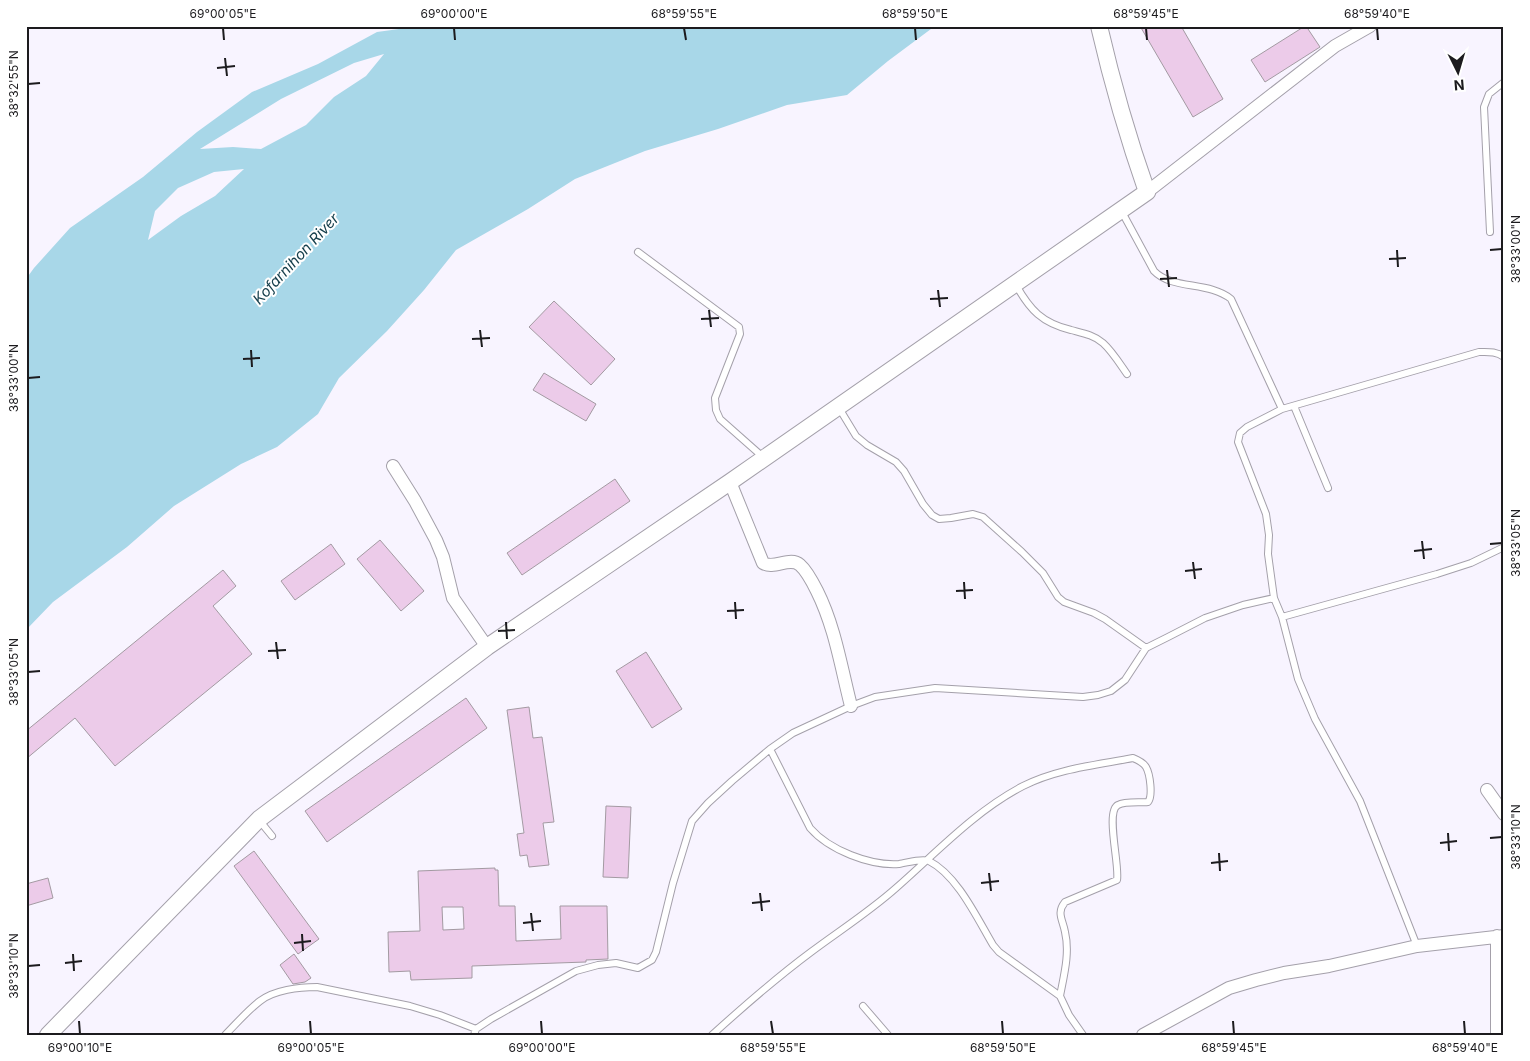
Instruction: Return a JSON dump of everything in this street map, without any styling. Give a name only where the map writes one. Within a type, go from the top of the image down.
[{"type":"street","points":[[1098,26],[1111,77],[1147,192]]},
{"type":"street","points":[[48,1035],[259,819],[487,647],[764,459],[1147,192],[1334,46],[1370,26]]},
{"type":"street","points":[[393,466],[415,500],[436,540],[443,557],[453,598],[487,647]]},
{"type":"street","points":[[730,482],[763,563],[770,566],[795,562],[800,565],[812,582],[825,607],[834,632],[851,706]]},
{"type":"street","points":[[1487,790],[1504,814]]},
{"type":"street","points":[[1144,1035],[1229,988],[1284,973],[1329,966],[1417,946],[1500,936],[1497,1035]]},
{"type":"lane","points":[[1490,232],[1484,107],[1489,94],[1504,82]]},
{"type":"lane","points":[[1121,210],[1154,271],[1159,276],[1168,280],[1214,289],[1231,299],[1282,409]]},
{"type":"lane","points":[[638,252],[739,327],[740,334],[715,398],[716,410],[720,419],[764,459]]},
{"type":"lane","points":[[1015,284],[1025,301],[1038,316],[1066,329],[1093,336],[1104,343],[1127,374]]},
{"type":"lane","points":[[1417,946],[1360,801],[1315,719],[1298,679],[1282,617],[1274,598],[1268,554],[1266,514],[1238,442],[1240,433],[1247,427],[1282,409],[1479,352],[1491,351],[1500,354],[1504,358]]},
{"type":"lane","points":[[1294,406],[1328,488]]},
{"type":"lane","points":[[839,407],[856,436],[867,445],[896,462],[904,471],[923,504],[932,515],[939,519],[974,514],[983,517],[1043,573],[1058,597],[1064,602],[1106,619],[1146,648]]},
{"type":"lane","points":[[1282,617],[1437,574],[1470,563],[1504,547]]},
{"type":"lane","points":[[225,1035],[260,1001],[284,991],[312,987],[410,1006],[440,1015],[475,1032],[491,1018],[576,972],[598,964],[616,963],[638,968],[646,965],[652,960],[656,952],[673,883],[692,821],[708,803],[770,749],[793,732],[875,697],[935,688],[1083,697],[1098,695],[1111,691],[1125,680],[1146,648],[1205,618],[1243,605],[1274,598]]},
{"type":"lane","points":[[770,749],[810,828],[819,838],[866,860],[882,864],[927,860],[940,868],[950,878],[993,945],[999,952],[1038,978],[1060,996],[1069,1015],[1083,1035]]},
{"type":"lane","points":[[712,1035],[774,980],[895,889],[979,815],[1022,787],[1067,771],[1133,758],[1144,764],[1147,769],[1151,800],[1148,802],[1119,804],[1114,807],[1112,813],[1117,880],[1065,902],[1060,911],[1065,932],[1067,960],[1060,996]]},
{"type":"lane","points":[[259,819],[272,836]]},
{"type":"lane","points":[[863,1006],[888,1035]]},
{"type":"water","name":"Kofarnihon River","points":[[421,26],[935,26],[847,95],[787,105],[718,129],[645,151],[575,179],[528,209],[456,250],[424,290],[387,331],[339,378],[318,414],[277,447],[241,464],[174,506],[127,547],[53,602],[26,630],[26,279],[70,228],[143,177],[197,132],[252,92],[318,64],[377,32]],"holes":[[[384,54],[366,76],[334,97],[306,125],[261,149],[233,147],[200,149],[281,99],[354,63]],[[244,169],[215,196],[181,216],[148,240],[155,211],[178,188],[214,172]]]},
{"type":"building","points":[[1140,26],[1181,26],[1223,99],[1193,117]]},
{"type":"building","points":[[1305,26],[1320,47],[1265,82],[1251,60]]},
{"type":"building","points":[[554,301],[615,359],[591,385],[529,327]]},
{"type":"building","points":[[544,373],[596,404],[586,421],[533,390]]},
{"type":"building","points":[[615,479],[630,501],[522,575],[507,553]]},
{"type":"building","points":[[380,540],[424,591],[401,611],[357,559]]},
{"type":"building","points":[[331,544],[345,564],[295,600],[281,581]]},
{"type":"building","points":[[223,570],[236,586],[213,606],[252,654],[115,766],[75,718],[26,759],[26,731]]},
{"type":"building","points":[[646,652],[682,709],[652,728],[616,671]]},
{"type":"building","points":[[466,698],[487,728],[327,842],[305,811]]},
{"type":"building","points":[[529,707],[533,738],[542,737],[554,822],[543,823],[549,865],[529,867],[527,855],[520,856],[517,834],[524,833],[507,710]]},
{"type":"building","points":[[606,806],[631,807],[628,878],[603,877]]},
{"type":"building","points":[[254,851],[319,939],[298,954],[234,866]]},
{"type":"building","points":[[495,868],[495,870],[498,870],[499,906],[515,906],[516,941],[561,939],[560,906],[607,906],[608,959],[586,960],[586,962],[472,966],[472,978],[411,980],[410,971],[389,972],[388,932],[420,931],[418,871]],"holes":[[[442,907],[463,907],[464,929],[443,930]]]},
{"type":"building","points":[[48,878],[53,898],[26,906],[26,884]]},
{"type":"building","points":[[294,954],[311,978],[305,982],[293,984],[280,965]]}]
